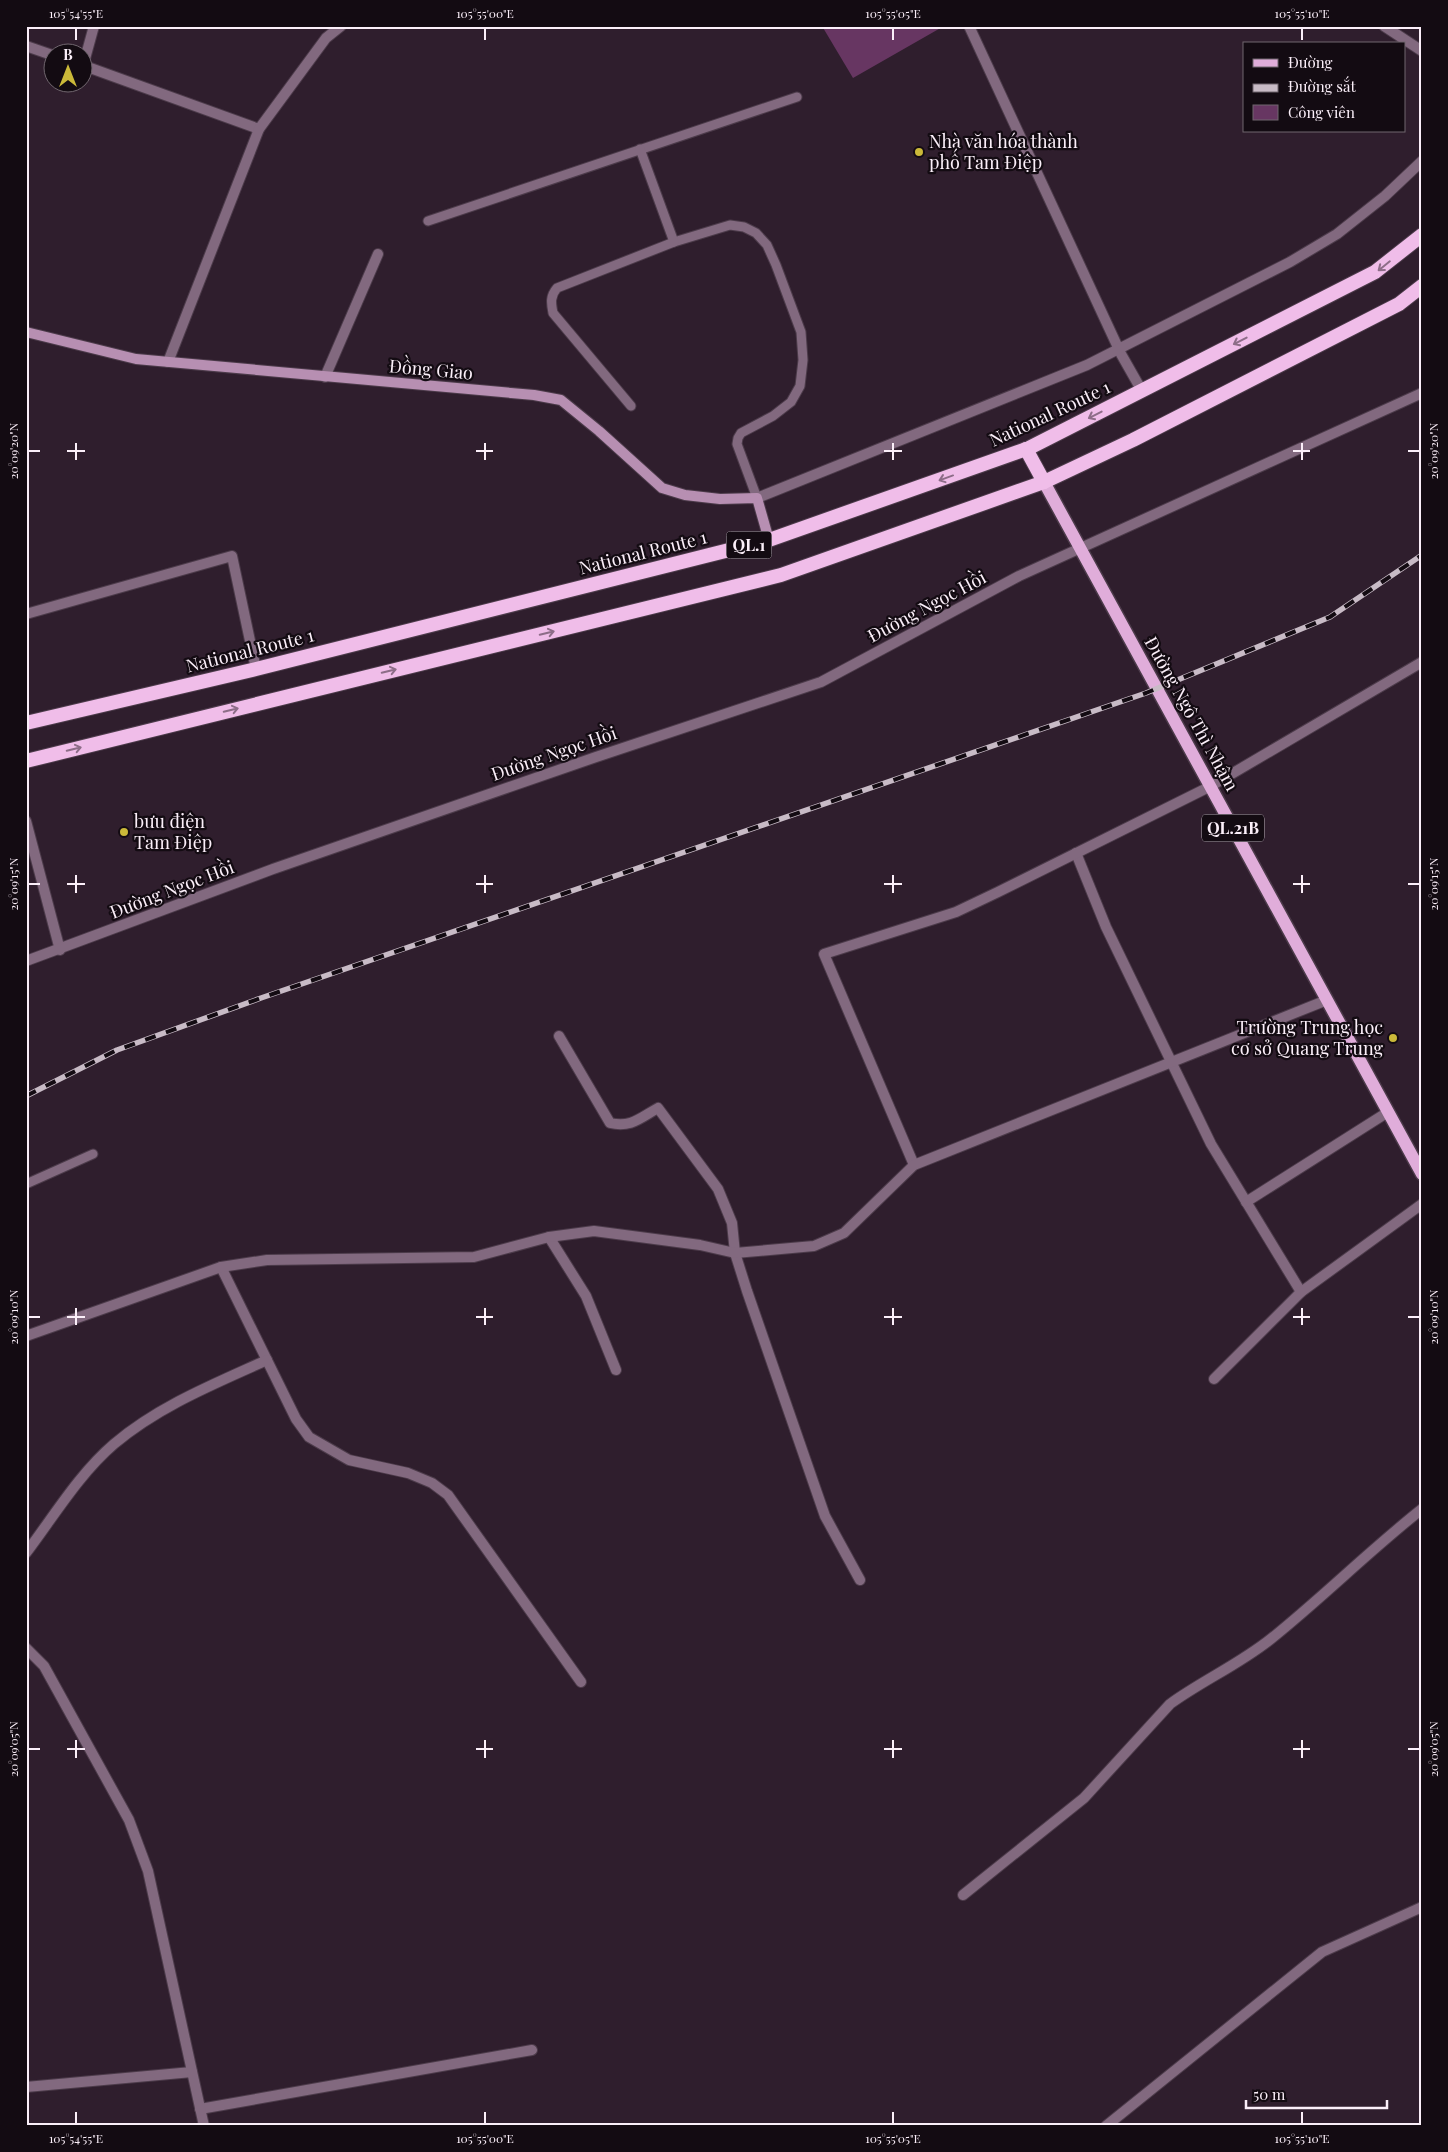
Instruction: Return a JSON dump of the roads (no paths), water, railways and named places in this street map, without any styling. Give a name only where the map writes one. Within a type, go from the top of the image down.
[{"type":"highway","name":"National Route 1","points":[[26,724],[256,669],[769,540],[1026,449],[1375,272],[1422,235]]},
{"type":"highway","name":"QL.1","points":[[26,760],[782,575],[1044,482],[1133,440],[1399,304],[1422,286]]},
{"type":"highway","points":[[1026,449],[1044,482]]},
{"type":"main road","name":"Đồng Giao","points":[[26,332],[136,359],[561,400],[599,431],[662,488],[685,496],[720,500],[757,498]]},
{"type":"main road","name":"Đường Ngô Thì Nhậm","points":[[1044,482],[1422,1174]]},
{"type":"main road","points":[[757,498],[769,540]]},
{"type":"street","points":[[90,42],[94,26]]},
{"type":"street","points":[[168,362],[259,129],[326,38],[341,26]]},
{"type":"street","points":[[969,26],[1118,349],[1142,391]]},
{"type":"street","points":[[1384,26],[1422,51]]},
{"type":"street","points":[[26,46],[42,52]]},
{"type":"street","points":[[92,69],[259,129]]},
{"type":"street","points":[[757,498],[1087,365],[1290,262],[1337,234],[1385,196],[1422,161]]},
{"type":"street","points":[[325,377],[378,254]]},
{"type":"street","name":"Đường Ngọc Hồi","points":[[26,961],[292,863],[586,760],[821,682],[1019,576],[1422,393]]},
{"type":"street","points":[[26,614],[232,556],[256,669]]},
{"type":"street","points":[[914,1165],[824,954],[956,912],[1211,786],[1422,662]]},
{"type":"street","points":[[26,822],[60,950]]},
{"type":"street","points":[[1076,853],[1106,927],[1211,1144],[1301,1292]]},
{"type":"street","points":[[26,1336],[221,1267],[267,1260],[474,1257],[548,1237],[594,1231],[700,1245],[735,1253],[814,1246],[844,1233],[914,1165],[1327,1000]]},
{"type":"street","points":[[559,1036],[610,1123],[622,1126],[631,1124],[658,1108],[718,1189],[732,1223],[735,1253],[825,1516],[860,1580]]},
{"type":"street","points":[[1246,1202],[1388,1112]]},
{"type":"street","points":[[1214,1379],[1301,1292],[1422,1204]]},
{"type":"street","points":[[548,1237],[586,1296],[616,1370]]},
{"type":"street","points":[[221,1267],[296,1419],[308,1437],[349,1460],[408,1473],[432,1483],[448,1495],[581,1682]]},
{"type":"street","points":[[26,1553],[84,1475],[113,1445],[152,1415],[267,1360]]},
{"type":"street","points":[[963,1896],[1084,1798],[1170,1704],[1186,1692],[1236,1665],[1272,1638],[1387,1536],[1422,1509]]},
{"type":"street","points":[[26,1648],[44,1666],[129,1820],[148,1870],[204,2126]]},
{"type":"street","points":[[1106,2126],[1322,1952],[1422,1907]]},
{"type":"street","points":[[200,2109],[532,2050]]},
{"type":"street","points":[[26,2087],[192,2072]]},
{"type":"lane","points":[[428,221],[797,97]]},
{"type":"lane","points":[[640,149],[674,242]]},
{"type":"lane","points":[[631,406],[553,313],[551,304],[552,294],[557,288],[674,242],[730,225],[744,227],[756,233],[767,245],[801,332],[803,360],[800,386],[792,402],[773,416],[742,432],[738,438],[737,444],[757,498]]},
{"type":"lane","points":[[26,1184],[93,1154]]},
{"type":"railway","points":[[26,1096],[117,1050],[261,998],[1146,693],[1330,617],[1422,555]]},
{"type":"place","name":"Nhà văn hóa thành phố Tam Điệp","points":[[919,152]]},
{"type":"place","name":"bưu điện Tam Điệp","points":[[124,832]]},
{"type":"place","name":"Trường Trung học cơ sở Quang Trung","points":[[1393,1038]]}]
